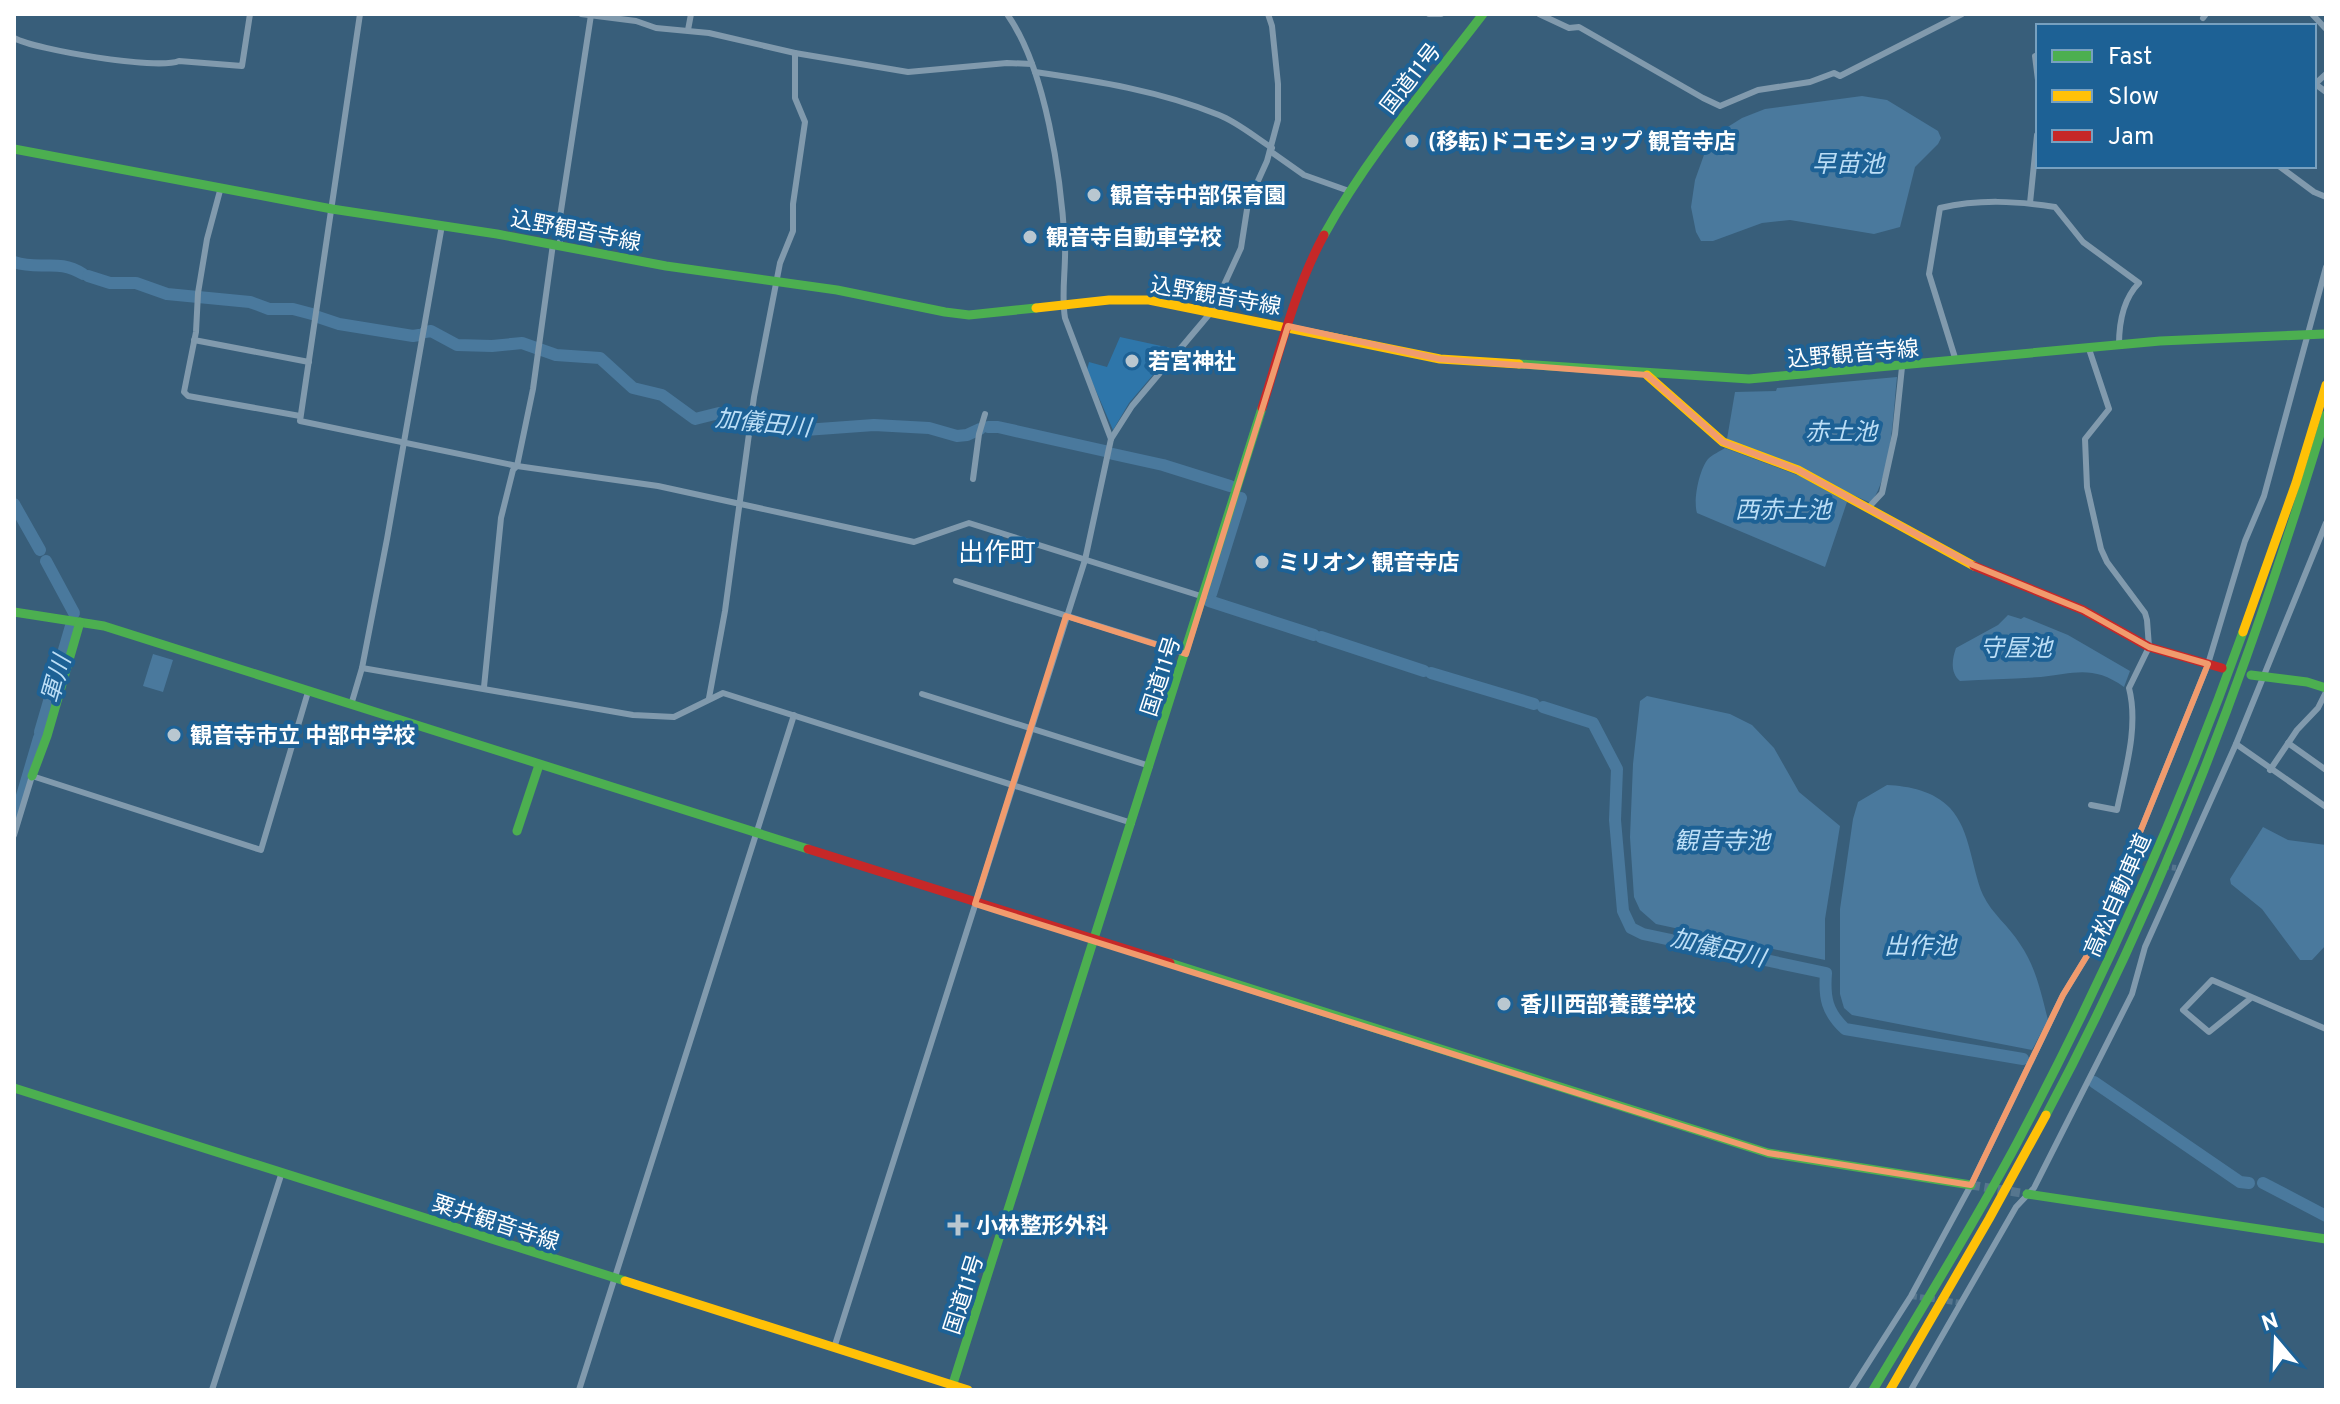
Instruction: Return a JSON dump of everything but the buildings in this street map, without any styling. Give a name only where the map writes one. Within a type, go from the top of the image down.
[{"type":"main road","name":"国道11号","points":[[952,1388],[1288,326],[1315,251],[1349,191],[1483,14]]},
{"type":"main road","name":"込野観音寺線","points":[[14,149],[332,209],[969,315],[1140,299],[1288,326],[1440,359],[1647,375],[1749,379],[2200,338],[2324,334]]},
{"type":"main road","points":[[1647,375],[1723,442],[1798,470],[1973,565],[2083,610],[2149,647],[2222,668]]},
{"type":"main road","name":"高松自動車道","points":[[1873,1390],[2016,1145],[2127,918],[2181,794],[2243,633],[2326,385]]},
{"type":"main road","name":"高松自動車道","points":[[1890,1390],[1954,1283],[2026,1152],[2138,927],[2194,797],[2255,639],[2326,415]]},
{"type":"main road","points":[[14,612],[104,626],[1768,1153],[1971,1185]]},
{"type":"main road","points":[[32,776],[47,736],[80,622]]},
{"type":"main road","points":[[2251,675],[2307,682],[2326,690]]},
{"type":"main road","points":[[517,831],[539,765]]},
{"type":"main road","name":"粟井観音寺線","points":[[14,1088],[616,1278],[952,1388],[968,1390]]},
{"type":"main road","points":[[2027,1194],[2326,1239]]},
{"type":"street","points":[[14,38],[35,46],[116,60],[170,65],[179,61],[242,66],[250,14]]},
{"type":"street","points":[[360,14],[300,421],[517,466],[658,486],[914,542],[969,523],[1204,597]]},
{"type":"street","points":[[581,14],[636,21],[656,28],[688,30],[795,53],[908,72],[1007,63],[1032,64]]},
{"type":"street","points":[[688,30],[691,14]]},
{"type":"street","points":[[1007,14],[1021,37],[1044,97],[1065,244],[1063,306],[1071,338],[1111,439]]},
{"type":"street","points":[[834,1348],[1085,560],[1111,439],[1132,406],[1212,311],[1241,248],[1248,203],[1271,149],[1278,120],[1278,84],[1268,14]]},
{"type":"street","points":[[1429,14],[1441,14]]},
{"type":"street","points":[[1539,14],[1569,28],[1579,27],[1720,106],[1758,90],[1810,82],[1834,73],[1840,76],[1962,14]]},
{"type":"street","points":[[2312,14],[2317,26],[2326,29]]},
{"type":"street","points":[[484,687],[501,518],[513,470],[517,466],[533,389],[585,70],[591,15]]},
{"type":"street","points":[[709,698],[725,611],[754,397],[776,281],[793,231],[793,204],[805,122],[795,98],[795,53]]},
{"type":"street","points":[[1035,72],[1112,84],[1221,115],[1304,175],[1349,191]]},
{"type":"street","points":[[2030,203],[2036,145]]},
{"type":"street","points":[[2282,168],[2326,197]]},
{"type":"street","points":[[221,187],[207,239],[197,296],[185,395],[300,416]]},
{"type":"street","points":[[1956,361],[1929,274],[1940,208],[1979,201],[2055,207],[2083,242],[2139,283],[2128,294],[2119,326],[2119,346]]},
{"type":"street","points":[[351,705],[362,668],[442,225]]},
{"type":"street","points":[[1851,1390],[1911,1296],[1971,1185],[2063,995],[2096,941],[2208,664],[2245,541],[2264,496],[2326,267]]},
{"type":"street","points":[[194,340],[309,362]]},
{"type":"street","points":[[2089,349],[2109,409],[2085,439],[2090,504],[2107,562],[2145,613],[2149,647],[2129,688],[2133,705],[2130,748],[2117,810],[2091,805]]},
{"type":"street","points":[[1868,508],[1882,493],[1895,434],[1902,367]]},
{"type":"street","points":[[973,479],[985,414]]},
{"type":"street","points":[[1911,1390],[2016,1207],[2034,1188],[2132,994],[2145,947],[2236,744],[2326,523]]},
{"type":"street","points":[[956,581],[1186,654]]},
{"type":"street","points":[[362,668],[633,715],[674,717],[723,693],[1132,823]]},
{"type":"street","points":[[2270,770],[2318,708],[2326,690]]},
{"type":"street","points":[[14,835],[32,776],[261,850],[308,692]]},
{"type":"street","points":[[922,694],[1150,766]]},
{"type":"street","points":[[579,1390],[794,715]]},
{"type":"street","points":[[2288,743],[2326,770]]},
{"type":"street","points":[[2236,744],[2326,807]]},
{"type":"street","points":[[2130,860],[2140,862]]},
{"type":"street","points":[[2251,998],[2209,1032],[2183,1010],[2212,980],[2326,1029]]},
{"type":"street","points":[[212,1390],[282,1172]]},
{"type":"highlighted area","points":[[1288,326],[1440,359],[1647,375],[1723,442],[1798,470],[1973,565],[2083,610],[2149,647],[2208,664],[2096,941],[2063,995],[1971,1185],[1768,1153],[975,904],[1066,616],[1186,654]]},
{"type":"shaded area","points":[[1120,337],[1175,349],[1129,403],[1113,430],[1087,370],[1089,362],[1107,367]]},
{"type":"water","name":"早苗池","points":[[1862,96],[1887,100],[1938,131],[1941,138],[1915,167],[1900,227],[1874,234],[1790,220],[1762,223],[1713,241],[1701,241],[1691,207],[1695,180],[1710,138],[1742,118],[1765,109]]},
{"type":"water","name":"赤土池","points":[[1897,377],[1887,459],[1871,503],[1727,439],[1735,392],[1776,391],[1777,388]]},
{"type":"water","name":"西赤土池","points":[[1725,448],[1800,476],[1847,502],[1825,567],[1697,513],[1696,494],[1702,470],[1708,459]]},
{"type":"water","name":"守屋池","points":[[2008,615],[2024,617],[2068,635],[2130,671],[2124,687],[2103,676],[2084,672],[1960,681],[1953,666],[1956,648],[1998,625]]},
{"type":"water","points":[[153,654],[173,660],[163,692],[143,686]]},
{"type":"water","name":"観音寺池","points":[[1647,696],[1730,714],[1752,725],[1774,748],[1799,792],[1840,826],[1825,919],[1825,960],[1656,924],[1640,910],[1634,897],[1630,837],[1640,701]]},
{"type":"water","name":"出作池","points":[[1887,785],[1929,794],[1944,802],[1957,817],[1967,838],[1983,895],[2020,944],[2037,980],[2048,1020],[2032,1050],[1852,1015],[1844,1008],[1840,994],[1840,909],[1853,819],[1858,802]]},
{"type":"water","points":[[2263,827],[2288,840],[2326,845],[2326,945],[2312,960],[2300,960],[2262,909],[2231,884],[2230,879]]},
{"type":"waterway","name":"加儀田川","points":[[14,262],[65,267],[83,274]]},
{"type":"waterway","name":"加儀田川","points":[[88,276],[110,283],[136,283],[167,294],[250,302],[269,309],[293,309],[312,314]]},
{"type":"waterway","name":"加儀田川","points":[[318,317],[339,324],[419,335]]},
{"type":"waterway","name":"加儀田川","points":[[425,332],[431,331],[457,345],[522,343],[556,355],[600,358],[633,388],[662,395],[695,419],[719,413],[736,419],[781,421],[805,430],[874,425],[929,428],[957,436],[980,429]]},
{"type":"waterway","name":"加儀田川","points":[[988,427],[1105,451]]},
{"type":"waterway","name":"加儀田川","points":[[1113,454],[1163,465],[1230,486]]},
{"type":"waterway","name":"加儀田川","points":[[1211,594],[1241,498]]},
{"type":"waterway","name":"軍川","points":[[14,504],[40,550]]},
{"type":"waterway","name":"軍川","points":[[46,561],[74,613]]},
{"type":"waterway","name":"加儀田川","points":[[1209,601],[1314,635]]},
{"type":"waterway","name":"軍川","points":[[40,732],[71,626]]},
{"type":"waterway","name":"加儀田川","points":[[1321,637],[1424,671]]},
{"type":"waterway","name":"加儀田川","points":[[1431,673],[1534,704]]},
{"type":"waterway","name":"加儀田川","points":[[1543,707],[1593,723],[1617,769],[1615,820],[1623,911],[1631,928],[1643,934],[1826,973],[1828,1004],[1845,1029],[2023,1059]]},
{"type":"waterway","name":"軍川","points":[[14,823],[39,738]]},
{"type":"waterway","name":"加儀田川","points":[[2094,1082],[2240,1182],[2249,1183]]},
{"type":"waterway","name":"加儀田川","points":[[2263,1183],[2326,1216]]},
{"type":"tunnel","points":[[2163,866],[2176,868]]},
{"type":"tunnel","points":[[1971,1185],[2027,1194]]},
{"type":"tunnel","points":[[1911,1296],[1962,1303]]},
{"type":"traffic: fast","points":[[1324,235],[1379,149],[1483,14]]},
{"type":"traffic: fast","points":[[14,149],[332,209],[497,234],[666,266],[837,290],[945,312],[969,315],[1036,308]]},
{"type":"traffic: fast","points":[[1519,364],[1749,379],[2160,341],[2324,334]]},
{"type":"traffic: fast","points":[[951,1390],[1262,408]]},
{"type":"traffic: fast","points":[[2046,1115],[2130,945],[2203,772],[2268,595],[2326,415]]},
{"type":"traffic: fast","points":[[14,612],[104,626],[808,849]]},
{"type":"traffic: fast","points":[[32,776],[47,736],[80,622]]},
{"type":"traffic: fast","points":[[1873,1390],[2000,1174],[2080,1019],[2167,828],[2243,632]]},
{"type":"traffic: fast","points":[[2251,675],[2307,682],[2326,688]]},
{"type":"traffic: fast","points":[[517,831],[539,765]]},
{"type":"traffic: fast","points":[[1170,963],[1768,1153],[1971,1185]]},
{"type":"traffic: fast","points":[[14,1088],[625,1281]]},
{"type":"traffic: fast","points":[[2027,1194],[2326,1239]]},
{"type":"traffic: slow","points":[[1036,308],[1109,300],[1149,300],[1440,359],[1519,364]]},
{"type":"traffic: slow","points":[[1647,375],[1723,442],[1798,470],[1974,566]]},
{"type":"traffic: slow","points":[[2243,632],[2296,483],[2326,385]]},
{"type":"traffic: slow","points":[[1890,1390],[2046,1115]]},
{"type":"traffic: slow","points":[[625,1281],[968,1390]]},
{"type":"traffic: jam","points":[[1262,408],[1296,298],[1324,235]]},
{"type":"traffic: jam","points":[[1974,566],[2083,610],[2149,647],[2222,668]]},
{"type":"traffic: jam","points":[[808,849],[1170,963]]},
{"type":"place","name":"(移転)ドコモショップ 観音寺店","points":[[1412,141]]},
{"type":"place","name":"観音寺中部保育園","points":[[1094,195]]},
{"type":"place","name":"観音寺自動車学校","points":[[1030,237]]},
{"type":"place","name":"若宮神社","points":[[1132,361]]},
{"type":"place","name":"ミリオン 観音寺店","points":[[1262,562]]},
{"type":"place","name":"観音寺市立 中部中学校","points":[[174,735]]},
{"type":"place","name":"香川西部養護学校","points":[[1504,1004]]},
{"type":"place","name":"小林整形外科","points":[[958,1225]]},
{"type":"district","name":"出作町","points":[[997,552]]}]
